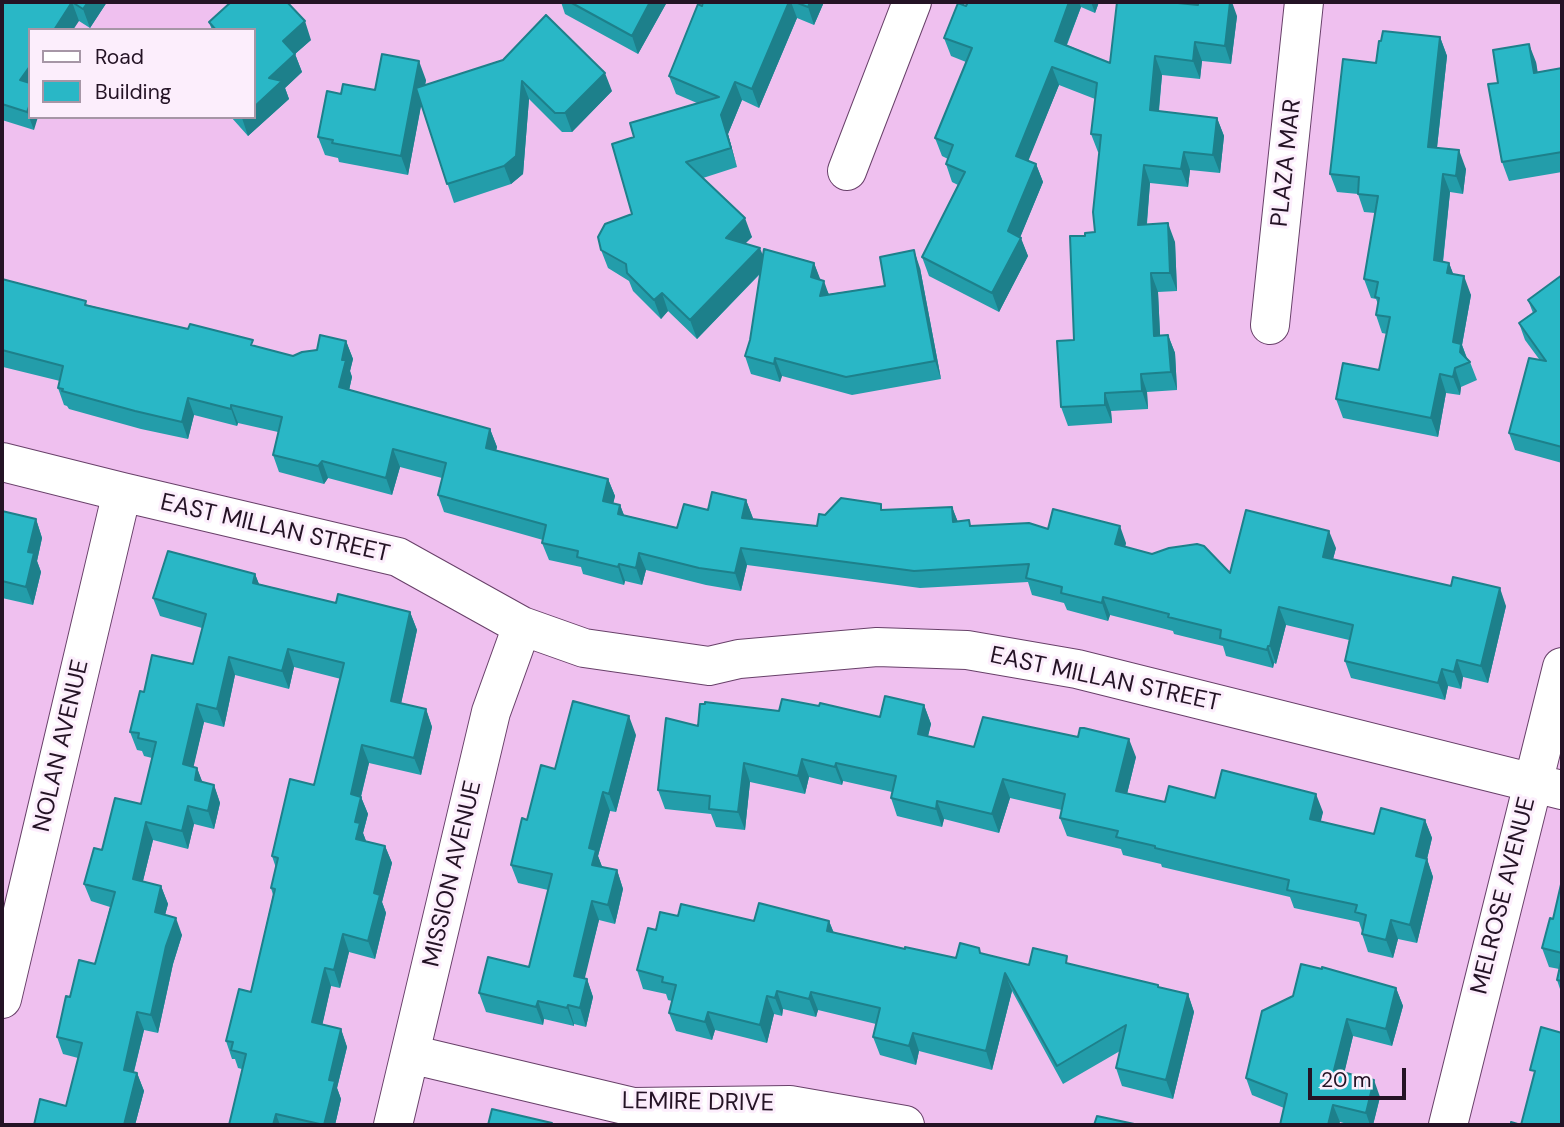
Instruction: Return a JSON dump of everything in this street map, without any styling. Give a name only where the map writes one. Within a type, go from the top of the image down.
[{"type":"street","points":[[847,172],[912,2]]},
{"type":"street","name":"PLAZA MAR","points":[[1269,325],[1304,2]]},
{"type":"street","name":"EAST MILLAN STREET","points":[[2,462],[398,557],[522,626],[584,648],[709,666],[739,659],[877,646],[967,650],[1077,669],[1547,786]]},
{"type":"street","name":"NOLAN AVENUE","points":[[2,999],[122,492]]},
{"type":"street","name":"MISSION AVENUE","points":[[393,1125],[491,712],[522,626]]},
{"type":"street","name":"MELROSE AVENUE","points":[[1448,1125],[1547,786],[1562,667]]},
{"type":"street","name":"LEMIRE DRIVE","points":[[410,1054],[633,1107],[790,1105],[905,1125]]},
{"type":"building","points":[[2,2],[72,2],[55,28],[28,28],[28,69],[20,80],[28,82],[27,112],[2,104]]},
{"type":"building","points":[[72,2],[88,2],[83,9]]},
{"type":"building","points":[[231,2],[287,2],[305,21],[283,41],[295,54],[269,78],[282,81],[256,105],[256,28],[214,28],[209,22]]},
{"type":"building","points":[[570,2],[650,2],[632,36]]},
{"type":"building","points":[[703,2],[789,2],[752,89],[735,82],[721,115],[731,148],[686,162],[745,218],[726,238],[760,248],[690,320],[662,293],[654,300],[627,273],[626,264],[601,250],[598,237],[605,224],[632,214],[612,144],[634,137],[630,123],[719,97],[669,76],[698,4],[702,6]]},
{"type":"building","points":[[795,2],[810,2],[808,7]]},
{"type":"building","points":[[968,2],[1069,2],[1055,41],[1110,63],[1117,2],[1198,5],[1198,2],[1230,2],[1225,46],[1195,42],[1193,61],[1155,56],[1150,110],[1217,118],[1213,155],[1184,152],[1181,169],[1144,165],[1138,225],[1168,223],[1170,273],[1151,273],[1154,336],[1168,335],[1171,372],[1141,374],[1142,391],[1105,393],[1105,405],[1061,407],[1057,341],[1074,340],[1070,236],[1085,236],[1085,233],[1095,232],[1093,212],[1101,135],[1091,134],[1097,83],[1052,67],[1016,156],[1036,164],[1008,231],[1021,238],[992,293],[922,257],[965,172],[946,164],[953,145],[935,138],[972,48],[944,38],[958,3],[966,6]]},
{"type":"building","points":[[546,15],[605,73],[565,113],[555,113],[522,81],[516,156],[504,166],[447,184],[416,88],[503,60]]},
{"type":"building","points":[[1383,31],[1440,37],[1428,147],[1459,150],[1456,176],[1443,174],[1434,260],[1449,263],[1447,273],[1464,276],[1453,342],[1461,344],[1460,352],[1470,362],[1455,368],[1453,377],[1440,374],[1431,418],[1336,399],[1343,363],[1379,370],[1390,317],[1376,315],[1378,282],[1364,279],[1378,196],[1358,194],[1359,177],[1330,174],[1343,59],[1376,63]]},
{"type":"building","points":[[1529,44],[1534,73],[1562,68],[1562,152],[1502,162],[1488,84],[1498,83],[1493,50]]},
{"type":"building","points":[[382,54],[419,61],[401,156],[332,143],[333,140],[318,137],[327,91],[341,94],[343,84],[375,90]]},
{"type":"building","points":[[764,249],[814,263],[811,277],[824,281],[820,296],[885,286],[880,257],[914,250],[935,361],[846,377],[775,358],[774,364],[745,356],[750,340]]},
{"type":"building","points":[[1562,275],[1562,447],[1509,433],[1529,358],[1546,361],[1519,323],[1536,311],[1528,300]]},
{"type":"building","points":[[2,279],[86,301],[85,305],[188,329],[190,324],[253,340],[251,345],[293,356],[317,350],[320,335],[346,341],[342,360],[346,360],[339,387],[490,429],[486,448],[608,479],[603,501],[620,505],[618,514],[677,528],[684,504],[708,510],[712,492],[746,500],[742,518],[817,526],[819,514],[825,515],[841,498],[881,504],[881,510],[952,507],[953,522],[969,520],[970,526],[1029,523],[1048,529],[1053,509],[1120,526],[1115,544],[1152,554],[1169,548],[1197,544],[1204,546],[1230,573],[1246,510],[1329,531],[1323,557],[1451,586],[1453,577],[1500,588],[1481,666],[1457,660],[1454,672],[1442,669],[1438,683],[1345,661],[1353,625],[1279,607],[1267,650],[1220,638],[1221,630],[1168,617],[1169,614],[1103,597],[1102,603],[1061,593],[1062,587],[1026,578],[1029,564],[914,571],[741,548],[735,573],[699,568],[639,553],[636,568],[619,564],[618,567],[577,557],[578,551],[542,543],[546,525],[438,495],[446,463],[393,449],[386,478],[322,461],[318,466],[273,455],[282,417],[231,405],[231,409],[188,398],[182,422],[62,391],[63,389],[58,388],[63,366],[2,350]]},
{"type":"building","points":[[2,511],[36,519],[28,552],[34,553],[26,587],[2,581]]},
{"type":"building","points":[[168,551],[255,574],[253,583],[336,603],[338,594],[410,612],[391,701],[426,709],[414,758],[362,745],[351,794],[361,797],[355,822],[360,823],[356,839],[385,846],[374,893],[380,895],[368,941],[343,934],[334,970],[325,968],[312,1022],[341,1029],[329,1080],[335,1081],[324,1125],[276,1114],[273,1125],[229,1125],[246,1054],[231,1050],[233,1042],[226,1041],[239,989],[251,992],[275,889],[271,888],[278,858],[272,856],[290,779],[314,785],[344,663],[288,649],[282,671],[229,657],[217,709],[197,704],[183,764],[197,768],[195,780],[214,785],[208,811],[188,806],[182,831],[146,822],[133,879],[161,886],[155,912],[176,918],[166,946],[151,1015],[137,1012],[124,1070],[137,1073],[124,1125],[34,1125],[40,1099],[66,1106],[82,1043],[57,1037],[66,996],[70,997],[79,960],[95,964],[115,892],[84,884],[94,848],[102,850],[115,798],[141,804],[156,742],[138,738],[139,733],[130,732],[140,691],[144,692],[152,655],[193,664],[206,614],[153,598]]},
{"type":"building","points":[[885,696],[924,705],[918,734],[974,747],[983,717],[1078,737],[1080,728],[1084,728],[1129,739],[1116,791],[1165,802],[1169,786],[1215,798],[1222,770],[1316,794],[1310,819],[1374,834],[1381,808],[1425,820],[1416,856],[1427,859],[1410,925],[1391,920],[1386,940],[1362,934],[1366,915],[1355,912],[1357,905],[1287,890],[1289,880],[1155,848],[1116,837],[1118,831],[1060,818],[1065,794],[1003,779],[992,814],[937,801],[936,809],[891,798],[896,776],[836,763],[835,767],[802,759],[798,776],[744,763],[738,812],[709,809],[710,796],[658,790],[666,718],[698,726],[700,704],[705,702],[779,711],[782,699],[819,706],[820,703],[880,717]]},
{"type":"building","points":[[573,701],[629,716],[609,794],[603,792],[589,848],[596,850],[592,865],[617,870],[608,905],[592,901],[574,976],[587,979],[580,1008],[568,1005],[567,1008],[538,1001],[536,1007],[479,993],[488,957],[529,967],[552,874],[511,865],[522,818],[527,820],[541,765],[555,769]]},
{"type":"building","points":[[1562,880],[1562,953],[1542,948],[1550,918],[1553,919]]},
{"type":"building","points":[[759,903],[829,921],[827,931],[905,949],[956,958],[960,943],[979,948],[980,953],[1029,965],[1033,948],[1067,956],[1066,963],[1188,994],[1166,1080],[1116,1068],[1126,1025],[1057,1066],[1005,973],[986,1051],[913,1033],[909,1046],[873,1037],[880,1008],[811,992],[809,999],[777,991],[775,998],[767,996],[760,1025],[708,1012],[705,1022],[669,1013],[676,985],[662,982],[663,977],[637,970],[648,928],[656,930],[660,912],[678,916],[681,904],[754,921]]},
{"type":"building","points":[[1562,957],[1562,981],[1557,980]]},
{"type":"building","points":[[1301,964],[1322,967],[1396,988],[1386,1029],[1347,1019],[1334,1070],[1374,1080],[1366,1113],[1333,1105],[1328,1125],[1280,1125],[1287,1094],[1246,1078],[1262,1011],[1293,996]]},
{"type":"building","points":[[1541,1027],[1562,1033],[1562,1125],[1521,1125],[1535,1071],[1530,1070]]},
{"type":"building","points":[[492,1109],[552,1123],[488,1125]]},
{"type":"building","points":[[1097,1116],[1139,1125],[1094,1125]]}]
